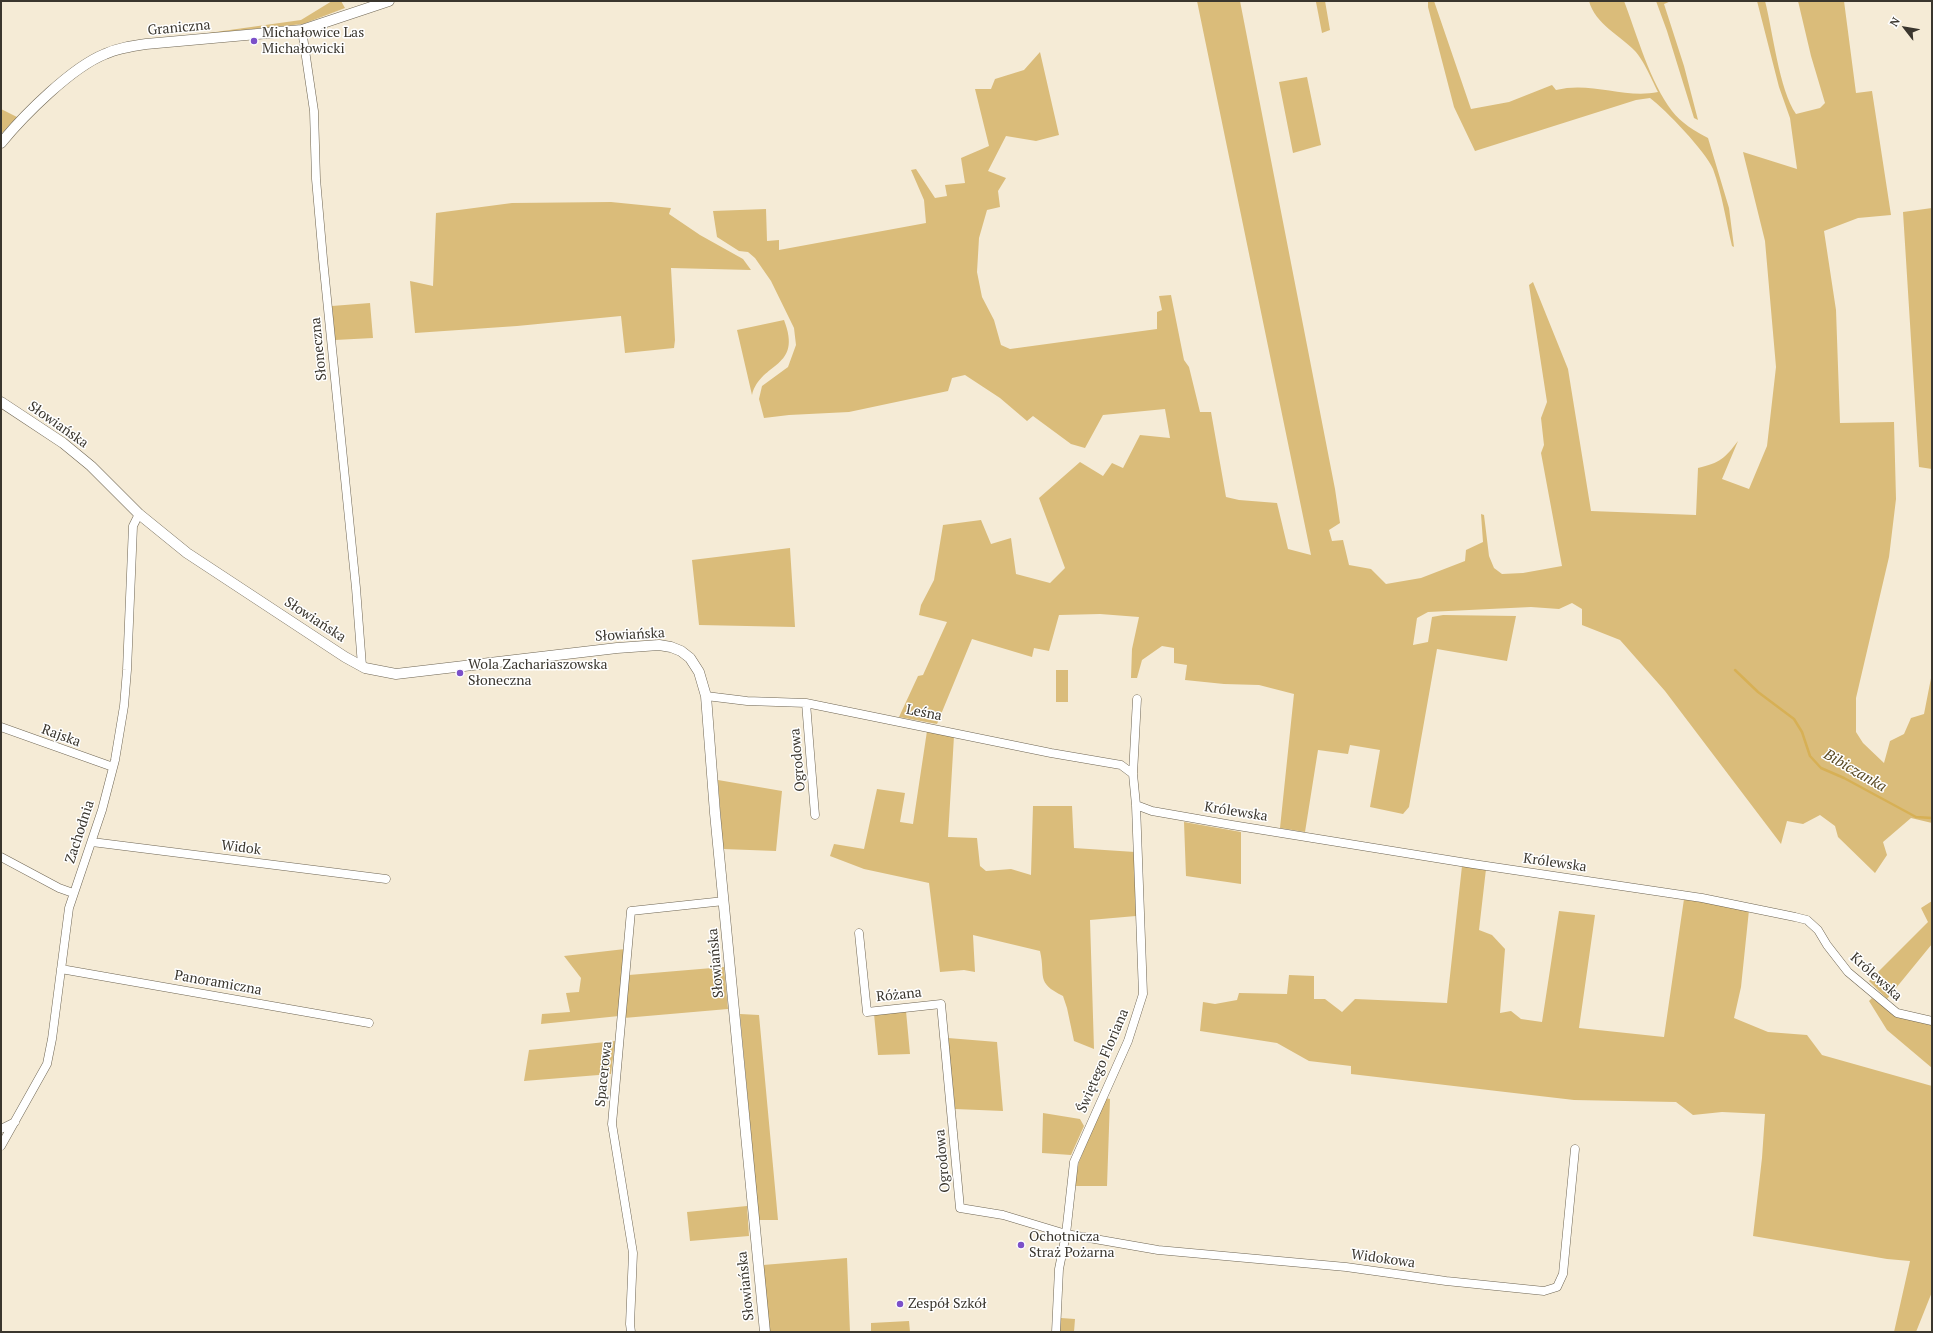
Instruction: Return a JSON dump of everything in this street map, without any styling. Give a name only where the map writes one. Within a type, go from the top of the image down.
[{"type":"street","name":"Graniczna","points":[[1,143],[30,111],[86,65],[104,54],[123,48],[146,44],[302,30],[389,1]]},
{"type":"street","name":"Słoneczna","points":[[302,30],[311,85],[323,259],[356,588],[362,666]]},
{"type":"street","name":"Słowiańska","points":[[1,402],[69,448],[91,466],[140,514],[187,553],[362,666],[396,674],[617,648],[665,646],[681,651],[690,658],[699,672],[706,696],[715,813],[766,1332]]},
{"type":"street","name":"Zachodnia","points":[[1,1146],[47,1064],[52,1039],[66,922],[73,893],[92,842],[113,768],[124,706],[127,670],[133,526],[140,514]]},
{"type":"street","name":"Leśna","points":[[706,696],[747,701],[806,703],[1121,765],[1133,774]]},
{"type":"street","name":"Świętego Floriana","points":[[1056,1332],[1059,1269],[1066,1234],[1074,1162],[1128,1040],[1143,994],[1136,805],[1133,774],[1137,699]]},
{"type":"street","name":"Ogrodowa","points":[[806,703],[815,816]]},
{"type":"street","name":"Rajska","points":[[1,727],[113,768]]},
{"type":"street","name":"Królewska","points":[[1136,805],[1152,811],[1226,824],[1473,864],[1702,898],[1807,920],[1818,930],[1827,945],[1848,972],[1897,1013],[1932,1021]]},
{"type":"street","name":"Widok","points":[[92,842],[386,878]]},
{"type":"street","points":[[1,857],[73,893]]},
{"type":"street","name":"Spacerowa","points":[[631,1332],[630,1324],[633,1253],[612,1124],[631,911],[724,901]]},
{"type":"street","name":"Różana","points":[[859,934],[866,1012],[941,1004]]},
{"type":"street","name":"Panoramiczna","points":[[61,969],[370,1023]]},
{"type":"street","name":"Ogrodowa","points":[[941,1004],[960,1208],[1003,1215],[1066,1234]]},
{"type":"street","points":[[1,1128],[15,1122]]},
{"type":"street","name":"Widokowa","points":[[1066,1234],[1158,1250],[1346,1267],[1446,1281],[1544,1291],[1557,1287],[1563,1274],[1576,1149]]},
{"type":"shaded area","points":[[332,1],[341,1],[345,8],[303,24],[194,35],[301,20]]},
{"type":"shaded area","points":[[1197,1],[1240,1],[1335,489],[1340,523],[1329,530],[1332,541],[1343,540],[1349,565],[1371,569],[1386,584],[1421,578],[1465,561],[1466,550],[1483,542],[1481,514],[1484,515],[1489,556],[1494,568],[1502,574],[1523,573],[1562,566],[1541,453],[1544,445],[1541,418],[1547,402],[1529,285],[1533,282],[1568,369],[1591,511],[1696,515],[1698,468],[1717,462],[1729,452],[1738,441],[1722,479],[1749,489],[1767,446],[1776,367],[1765,241],[1743,152],[1797,169],[1790,118],[1779,87],[1757,1],[1765,1],[1777,60],[1785,90],[1796,114],[1820,108],[1825,103],[1811,56],[1798,1],[1844,1],[1856,93],[1872,91],[1891,215],[1858,218],[1824,231],[1836,310],[1840,423],[1894,422],[1896,499],[1889,557],[1856,698],[1856,732],[1863,743],[1884,763],[1890,741],[1904,734],[1911,718],[1924,714],[1932,673],[1932,823],[1911,818],[1883,842],[1887,855],[1875,873],[1838,837],[1835,826],[1820,815],[1803,824],[1787,821],[1781,844],[1665,691],[1620,640],[1582,625],[1582,609],[1572,603],[1559,609],[1531,607],[1428,612],[1417,618],[1413,645],[1428,642],[1432,617],[1443,615],[1516,616],[1507,661],[1437,649],[1409,807],[1403,814],[1370,807],[1380,750],[1350,745],[1348,754],[1318,750],[1305,832],[1280,828],[1294,694],[1259,685],[1224,684],[1185,680],[1187,665],[1174,663],[1174,648],[1162,646],[1142,660],[1137,678],[1131,678],[1132,649],[1139,617],[1100,614],[1059,615],[1049,651],[1034,648],[1032,657],[972,639],[937,724],[899,717],[918,676],[923,675],[947,622],[919,615],[921,605],[934,580],[943,525],[981,520],[991,544],[1011,538],[1016,574],[1050,583],[1065,568],[1039,498],[1080,462],[1103,476],[1112,463],[1123,468],[1140,435],[1170,438],[1165,409],[1103,415],[1085,448],[1071,444],[1033,416],[1027,421],[1000,398],[965,375],[952,378],[948,391],[849,412],[789,415],[764,418],[759,399],[762,386],[788,367],[796,345],[794,328],[771,281],[755,258],[748,252],[739,251],[717,237],[713,211],[766,209],[767,241],[779,240],[779,250],[926,223],[924,200],[911,170],[916,169],[935,198],[947,196],[945,185],[965,183],[961,158],[989,146],[975,89],[991,89],[995,79],[1024,70],[1040,52],[1059,135],[1036,141],[1006,136],[988,171],[1006,178],[998,191],[1000,207],[987,210],[979,238],[977,272],[982,297],[994,320],[1001,345],[1010,349],[1157,329],[1157,312],[1162,310],[1159,296],[1171,295],[1184,360],[1189,367],[1200,412],[1211,412],[1226,497],[1239,500],[1277,503],[1288,549],[1311,555]]},
{"type":"shaded area","points":[[1325,1],[1330,30],[1322,33],[1316,2]]},
{"type":"shaded area","points":[[1428,1],[1434,1],[1471,109],[1509,102],[1552,85],[1556,90],[1582,88],[1645,94],[1658,92],[1648,71],[1635,51],[1602,23],[1592,9],[1589,1],[1624,1],[1645,58],[1664,99],[1679,119],[1693,130],[1708,138],[1729,208],[1734,247],[1732,246],[1713,169],[1702,152],[1684,131],[1650,98],[1636,100],[1475,151],[1454,107],[1428,7]]},
{"type":"shaded area","points":[[1656,1],[1671,1],[1664,4],[1684,66],[1698,120],[1694,118]]},
{"type":"shaded area","points":[[1307,77],[1321,145],[1293,153],[1279,82]]},
{"type":"shaded area","points":[[1,109],[17,117],[1,134]]},
{"type":"shaded area","points":[[611,202],[671,208],[669,214],[700,235],[743,259],[751,270],[671,268],[675,340],[674,348],[625,353],[621,316],[517,326],[415,333],[410,281],[433,286],[436,213],[512,203]]},
{"type":"shaded area","points":[[1932,208],[1932,469],[1919,467],[1903,212]]},
{"type":"shaded area","points":[[370,303],[373,338],[335,340],[332,306]]},
{"type":"shaded area","points":[[784,320],[788,336],[788,348],[785,356],[763,376],[752,395],[737,330]]},
{"type":"shaded area","points":[[790,548],[795,627],[699,625],[692,560]]},
{"type":"shaded area","points":[[1056,670],[1068,670],[1068,702],[1056,702]]},
{"type":"shaded area","points":[[927,731],[954,736],[948,837],[977,838],[980,866],[986,871],[1011,869],[1031,875],[1033,806],[1072,806],[1074,848],[1135,852],[1136,916],[1090,920],[1094,1049],[1074,1041],[1063,996],[1048,987],[1043,978],[1040,951],[973,935],[975,972],[964,970],[940,972],[929,883],[864,869],[830,856],[834,844],[864,849],[877,789],[905,793],[900,822],[913,824]]},
{"type":"shaded area","points":[[718,780],[782,791],[776,851],[723,849]]},
{"type":"shaded area","points":[[1184,822],[1241,832],[1241,884],[1186,876]]},
{"type":"shaded area","points":[[1462,866],[1486,869],[1479,930],[1492,935],[1505,949],[1500,1013],[1511,1011],[1521,1019],[1542,1022],[1559,911],[1595,915],[1579,1028],[1664,1037],[1684,899],[1749,910],[1741,987],[1734,1018],[1768,1032],[1807,1035],[1822,1055],[1932,1086],[1932,1292],[1916,1332],[1894,1332],[1910,1261],[1887,1259],[1753,1236],[1762,1158],[1765,1114],[1722,1112],[1693,1115],[1676,1102],[1574,1100],[1351,1074],[1351,1066],[1309,1061],[1277,1043],[1200,1031],[1203,1002],[1215,1004],[1237,1000],[1239,993],[1287,994],[1289,975],[1314,976],[1314,999],[1325,999],[1342,1012],[1355,999],[1447,1003]]},
{"type":"shaded area","points":[[1932,901],[1932,944],[1887,999],[1869,981],[1928,922],[1921,908]]},
{"type":"shaded area","points":[[625,949],[619,1016],[541,1024],[542,1014],[570,1012],[566,993],[579,992],[581,978],[564,956]]},
{"type":"shaded area","points":[[724,967],[728,1009],[624,1018],[629,975]]},
{"type":"shaded area","points":[[1872,998],[1897,1017],[1932,1025],[1932,1068],[1887,1030],[1869,1001]]},
{"type":"shaded area","points":[[906,1011],[910,1054],[878,1055],[874,1014]]},
{"type":"shaded area","points":[[740,1014],[759,1015],[778,1220],[759,1220]]},
{"type":"shaded area","points":[[948,1038],[997,1042],[1003,1111],[955,1109]]},
{"type":"shaded area","points":[[615,1041],[611,1074],[524,1081],[529,1050]]},
{"type":"shaded area","points":[[1105,1098],[1110,1099],[1107,1186],[1074,1186],[1079,1162]]},
{"type":"shaded area","points":[[1043,1113],[1080,1119],[1084,1126],[1071,1155],[1042,1153]]},
{"type":"shaded area","points":[[747,1206],[749,1236],[690,1241],[687,1212]]},
{"type":"shaded area","points":[[847,1258],[850,1332],[770,1332],[763,1265]]},
{"type":"shaded area","points":[[1061,1318],[1075,1319],[1074,1332],[1059,1332]]},
{"type":"shaded area","points":[[909,1321],[910,1332],[871,1332],[871,1323]]},
{"type":"waterway","name":"Bibiczanka","points":[[1735,670],[1758,692],[1794,719],[1802,732],[1810,756],[1821,768],[1844,778],[1916,817],[1932,818]]},
{"type":"place","name":"Michałowice Las Michałowicki","points":[[254,41]]},
{"type":"place","name":"Wola Zachariaszowska Słoneczna","points":[[460,673]]},
{"type":"place","name":"Ochotnicza Straż Pożarna","points":[[1021,1245]]},
{"type":"place","name":"Zespół Szkół","points":[[900,1304]]}]
